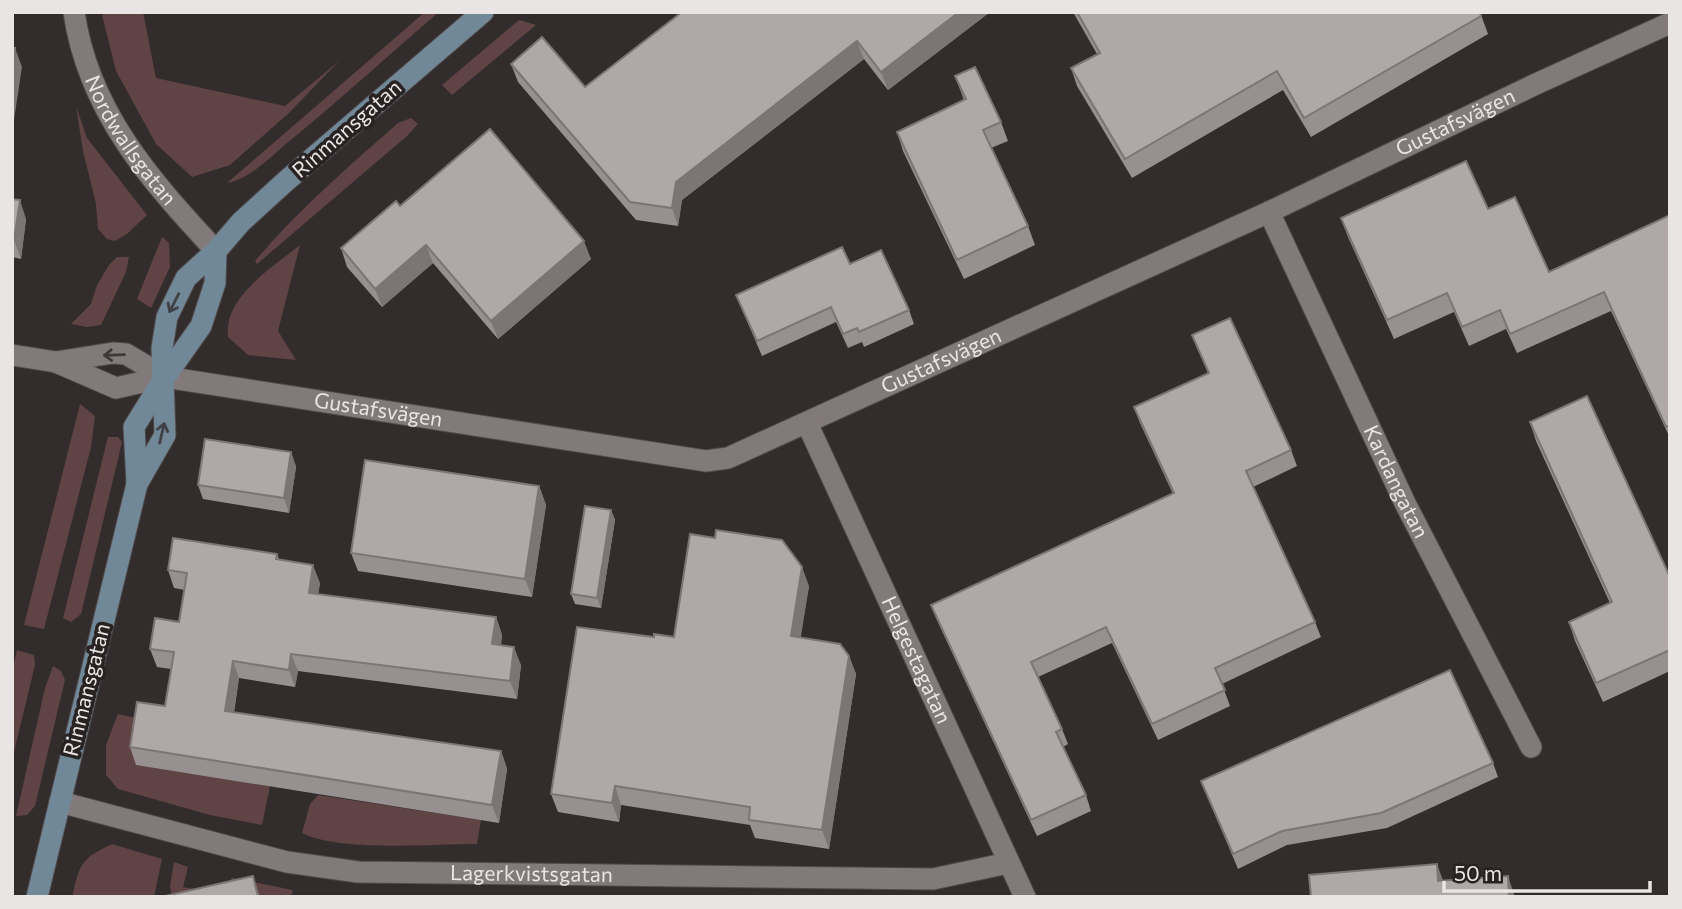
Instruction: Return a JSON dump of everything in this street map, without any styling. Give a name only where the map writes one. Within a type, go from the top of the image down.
[{"type":"street","name":"Nordwallsgatan","points":[[74,12],[77,35],[91,78],[130,151],[151,180],[216,251]]},
{"type":"street","name":"Rinmansgatan","points":[[37,897],[138,484],[165,435],[162,348],[167,317],[186,278],[286,181],[482,12]]},
{"type":"street","name":"Gustafsvägen","points":[[12,355],[57,362],[116,388],[164,377],[706,461],[728,458],[1269,212],[1670,23]]},
{"type":"street","name":"Kardangatan","points":[[1269,212],[1405,503],[1531,747]]},
{"type":"street","name":"Rinmansgatan","points":[[138,484],[134,428],[164,377],[201,326],[215,283],[216,251]]},
{"type":"street","name":"Gustafsvägen","points":[[57,362],[113,353],[126,354],[164,377]]},
{"type":"street","name":"Helgestagatan","points":[[807,422],[1025,897]]},
{"type":"street","name":"Lagerkvistsgatan","points":[[60,802],[286,862],[358,872],[933,879],[1008,863]]},
{"type":"shaded area","points":[[108,12],[143,12],[156,78],[285,106],[339,61],[289,113],[230,165],[192,177],[156,144],[116,71],[102,15]]},
{"type":"shaded area","points":[[425,12],[439,12],[261,165],[245,177],[227,183]]},
{"type":"shaded area","points":[[519,20],[536,25],[452,95],[442,85]]},
{"type":"shaded area","points":[[76,106],[87,138],[147,215],[127,234],[115,241],[107,239],[98,229],[96,204],[83,151]]},
{"type":"shaded area","points":[[411,118],[418,124],[407,136],[257,264],[255,261],[271,242],[324,189],[398,123]]},
{"type":"shaded area","points":[[162,237],[169,243],[170,267],[151,308],[137,299]]},
{"type":"shaded area","points":[[300,245],[278,331],[296,360],[248,355],[228,337],[233,309],[252,284]]},
{"type":"shaded area","points":[[117,257],[129,257],[126,272],[101,325],[87,327],[71,324],[91,304],[97,285]]},
{"type":"shaded area","points":[[80,404],[95,416],[91,447],[44,629],[24,625]]},
{"type":"shaded area","points":[[108,437],[118,437],[122,442],[81,614],[71,622],[63,618]]},
{"type":"shaded area","points":[[17,650],[34,655],[35,665],[12,760],[12,672]]},
{"type":"shaded area","points":[[53,666],[61,671],[65,680],[35,806],[27,815],[16,816],[45,688]]},
{"type":"shaded area","points":[[118,714],[144,720],[270,786],[262,825],[210,815],[118,789],[106,775],[106,745]]},
{"type":"shaded area","points":[[318,795],[481,820],[477,844],[362,845],[318,839],[302,833],[310,804]]},
{"type":"shaded area","points":[[112,844],[162,859],[154,897],[72,897],[83,864],[93,854]]},
{"type":"shaded area","points":[[174,862],[188,867],[183,887],[221,894],[232,878],[293,890],[291,897],[172,897],[170,886]]},
{"type":"building","points":[[682,12],[959,12],[881,72],[857,41],[676,182],[672,208],[630,202],[511,64],[542,37],[585,87]]},
{"type":"building","points":[[1077,12],[1480,12],[1481,16],[1304,118],[1277,71],[1125,159],[1071,68],[1100,53]]},
{"type":"building","points":[[975,67],[1001,122],[983,130],[1028,226],[957,260],[897,132],[966,99],[955,76]]},
{"type":"building","points":[[490,129],[584,241],[491,321],[426,245],[375,289],[341,248],[396,201],[400,206]]},
{"type":"building","points":[[1466,161],[1488,209],[1515,197],[1549,272],[1670,215],[1670,425],[1666,427],[1604,292],[1510,334],[1500,310],[1462,327],[1447,293],[1387,320],[1341,218]]},
{"type":"building","points":[[12,199],[20,200],[14,240],[12,240]]},
{"type":"building","points":[[842,247],[850,264],[881,250],[909,310],[859,332],[857,328],[843,334],[831,307],[757,341],[736,295]]},
{"type":"building","points":[[1230,318],[1291,450],[1246,471],[1315,622],[1215,668],[1225,690],[1152,724],[1106,627],[1031,662],[1062,729],[1056,732],[1086,795],[1031,820],[931,605],[1174,493],[1134,407],[1209,373],[1192,335]]},
{"type":"building","points":[[1587,396],[1670,577],[1670,650],[1596,683],[1569,622],[1612,602],[1530,422]]},
{"type":"building","points":[[205,439],[291,452],[284,498],[198,485]]},
{"type":"building","points":[[365,460],[539,486],[525,579],[351,553]]},
{"type":"building","points":[[585,506],[611,510],[597,598],[571,594]]},
{"type":"building","points":[[716,530],[782,540],[802,567],[791,636],[840,644],[849,656],[822,830],[749,820],[750,807],[615,786],[612,803],[551,794],[577,627],[674,637],[690,534],[715,538]]},
{"type":"building","points":[[173,538],[277,554],[276,559],[313,565],[309,593],[496,617],[492,644],[514,647],[510,681],[291,654],[289,670],[233,661],[225,711],[501,751],[492,805],[130,747],[137,702],[165,706],[174,652],[150,649],[155,618],[179,622],[187,573],[168,570]]},
{"type":"building","points":[[1450,670],[1493,763],[1381,813],[1282,831],[1233,854],[1201,781]]},
{"type":"building","points":[[1437,864],[1438,881],[1508,876],[1509,897],[1311,897],[1309,875]]},
{"type":"building","points":[[253,876],[258,897],[161,897]]}]
